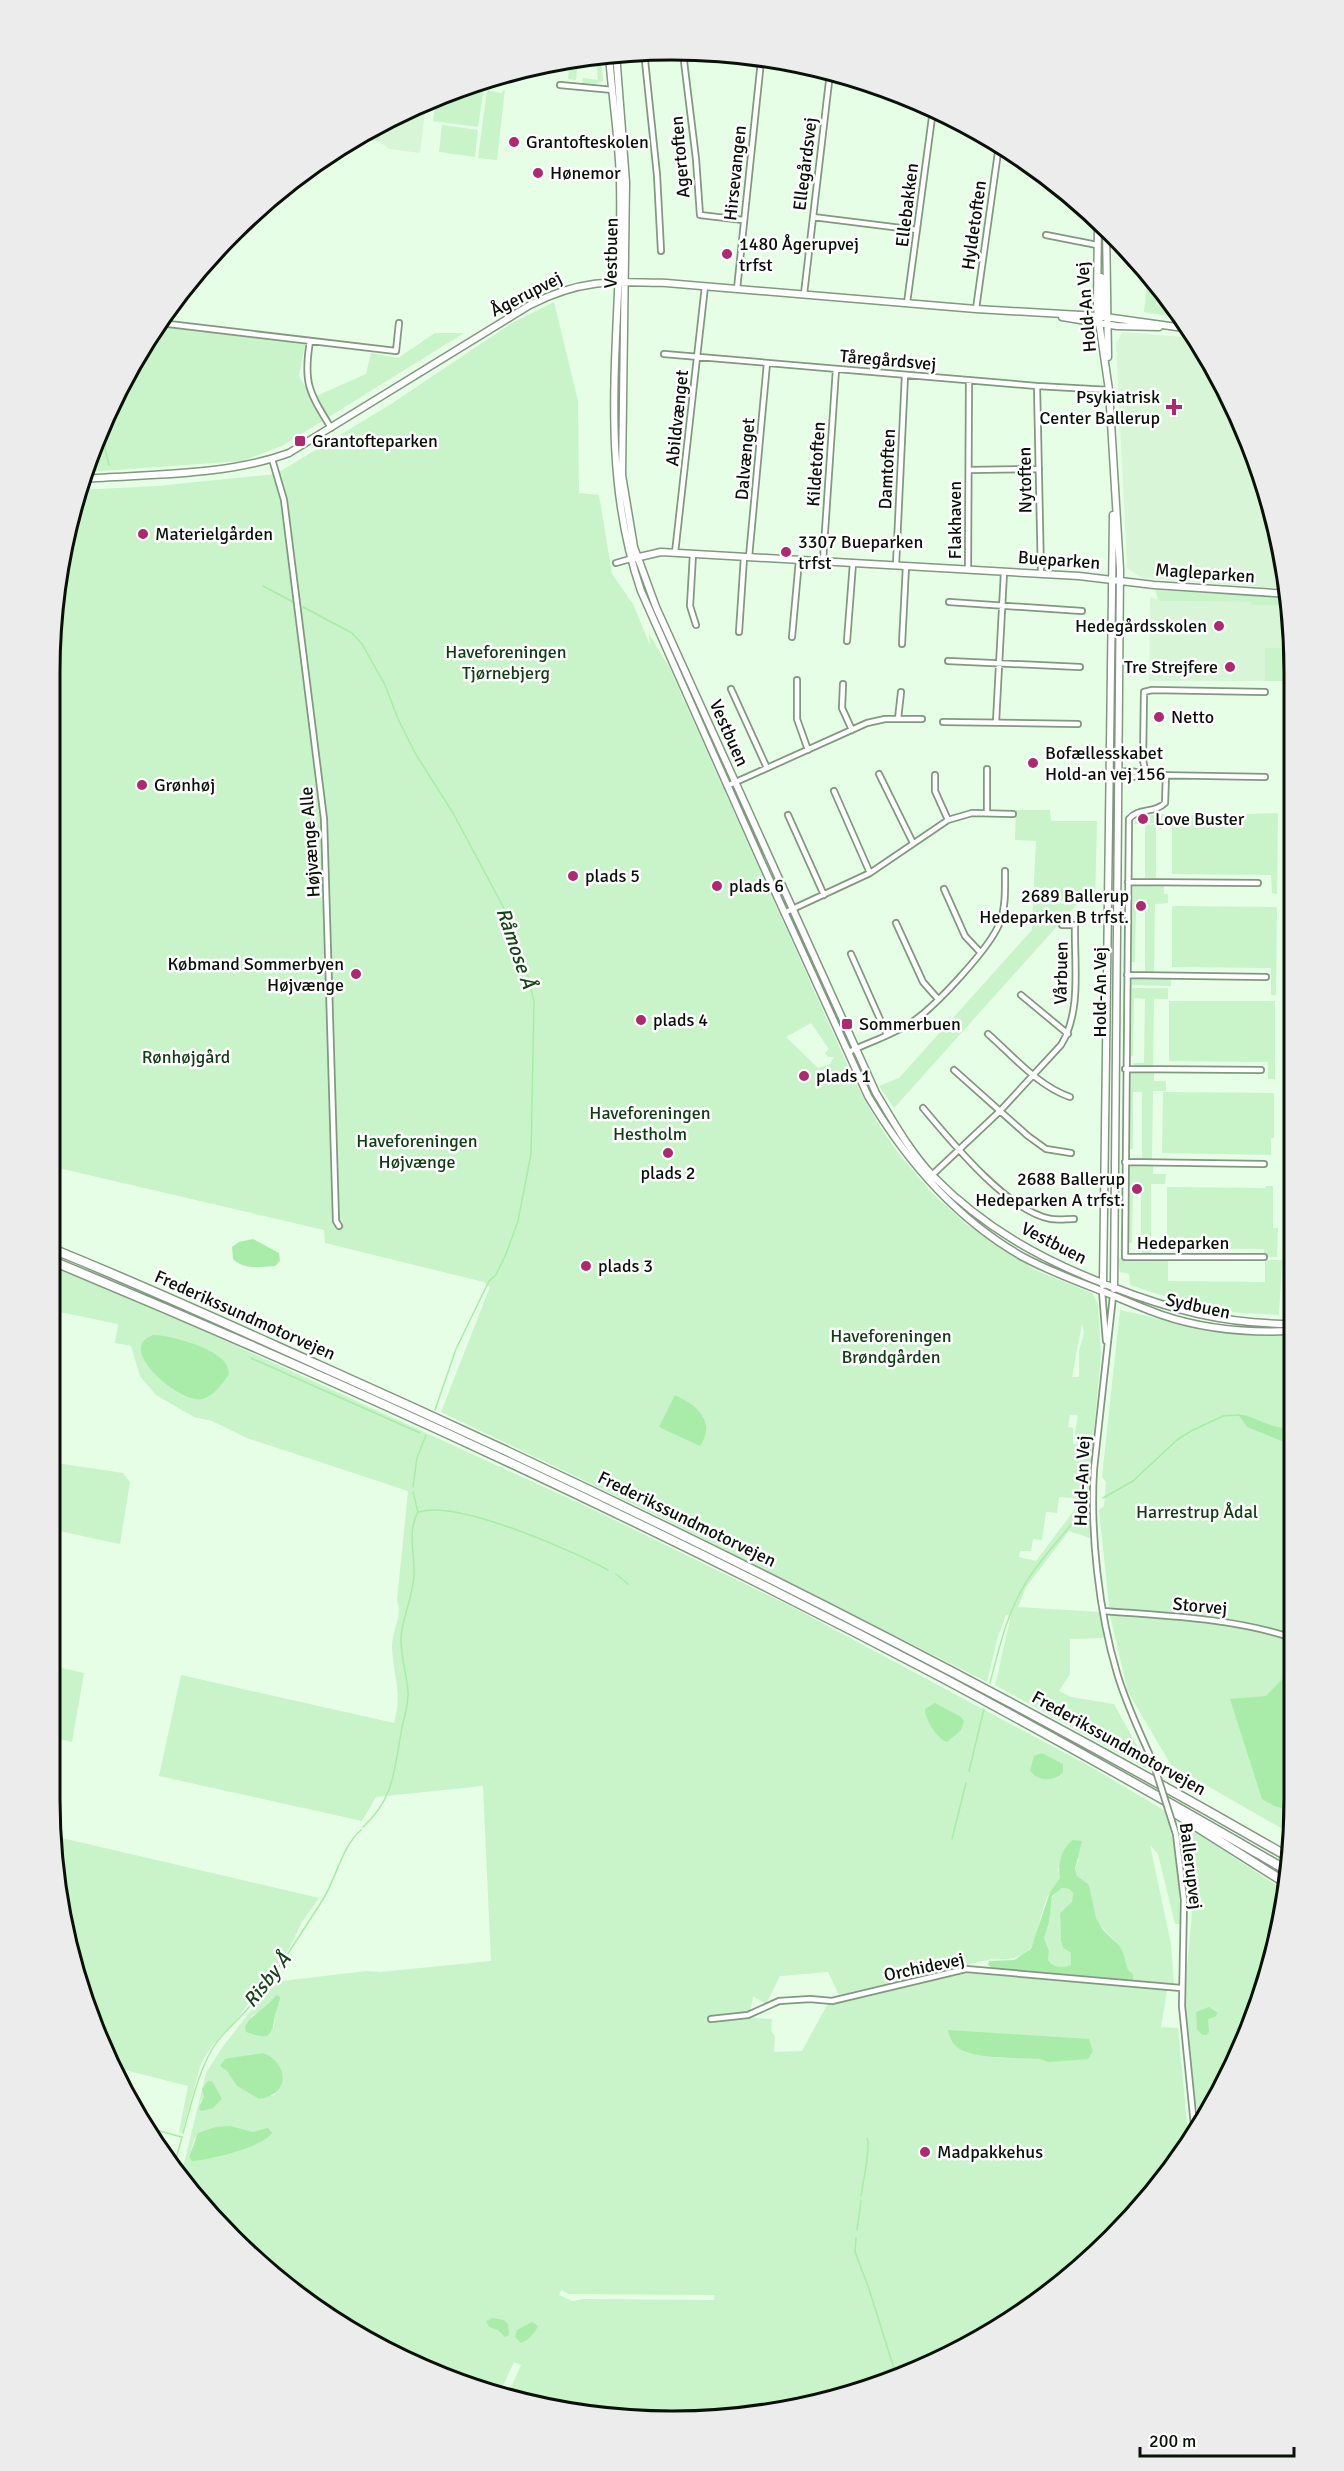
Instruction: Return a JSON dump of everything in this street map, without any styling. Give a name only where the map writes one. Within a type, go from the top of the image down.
[{"type":"highway","name":"Frederikssundmotorvejen","points":[[60,1252],[393,1398],[680,1533],[1013,1704],[1282,1852]]},
{"type":"highway","name":"Frederikssundmotorvejen","points":[[60,1264],[189,1317],[313,1372],[626,1517],[907,1659],[1138,1785],[1280,1867]]},
{"type":"highway","points":[[1138,1785],[1163,1805],[1279,1879]]},
{"type":"street","name":"Agertoften","points":[[684,60],[700,215],[743,220]]},
{"type":"street","points":[[645,61],[657,175],[661,251]]},
{"type":"street","name":"Vestbuen","points":[[611,63],[626,182],[622,475],[641,591],[784,913],[852,1050],[898,1129],[932,1175],[978,1216],[1028,1250],[1114,1288]]},
{"type":"street","name":"Vestbuen","points":[[616,63],[620,181],[614,441],[620,511],[634,558],[792,909],[852,1050],[868,1096],[890,1132],[926,1180],[972,1223],[1023,1257],[1061,1276],[1102,1291]]},
{"type":"street","name":"Hirsevangen","points":[[737,289],[760,67]]},
{"type":"street","name":"Ellegårdsvej","points":[[804,294],[829,81]]},
{"type":"street","points":[[561,85],[615,90]]},
{"type":"street","name":"Ellebakken","points":[[907,303],[932,118]]},
{"type":"street","name":"Hyldetoften","points":[[976,309],[998,154]]},
{"type":"street","points":[[813,217],[917,230]]},
{"type":"street","name":"Hold-An Vej","points":[[1098,232],[1103,316],[1108,325],[1107,366]]},
{"type":"street","name":"Hold-An Vej","points":[[1046,235],[1097,247]]},
{"type":"street","name":"Hold-An Vej","points":[[1104,1611],[1095,1546],[1092,1496],[1114,1288],[1116,580],[1109,390],[1100,324],[1103,316],[1106,240]]},
{"type":"street","name":"Ågerupvej","points":[[91,478],[226,468],[272,459],[306,444],[530,305],[578,285],[626,281],[705,286],[976,309],[1103,316],[1141,320],[1165,326]]},
{"type":"street","name":"Abildvænget","points":[[675,553],[705,286]]},
{"type":"street","name":"Ågerupvej","points":[[1053,314],[1108,325],[1140,328],[1165,326]]},
{"type":"street","points":[[169,324],[396,351],[399,323]]},
{"type":"street","points":[[1165,326],[1178,327]]},
{"type":"street","points":[[310,341],[306,364],[308,388],[331,428]]},
{"type":"street","name":"Tåregårdsvej","points":[[664,354],[1037,386],[1109,390]]},
{"type":"street","name":"Dalvænget","points":[[746,557],[767,363]]},
{"type":"street","name":"Kildetoften","points":[[822,561],[836,369]]},
{"type":"street","name":"Damtoften","points":[[896,566],[905,375]]},
{"type":"street","name":"Flakhaven","points":[[968,570],[969,380]]},
{"type":"street","name":"Nytoften","points":[[1037,386],[1041,574]]},
{"type":"street","name":"Højvænge Alle","points":[[272,459],[284,500],[324,819],[336,1221],[339,1226]]},
{"type":"street","name":"Flakhaven","points":[[969,470],[1039,469]]},
{"type":"street","name":"Bueparken","points":[[634,558],[661,552],[1116,580]]},
{"type":"street","points":[[693,554],[690,606],[696,626]]},
{"type":"street","points":[[739,632],[746,557]]},
{"type":"street","points":[[616,563],[634,558]]},
{"type":"street","points":[[792,638],[799,560]]},
{"type":"street","points":[[847,641],[853,563]]},
{"type":"street","points":[[902,644],[906,566]]},
{"type":"street","name":"Bueparken","points":[[996,722],[1004,572]]},
{"type":"street","name":"Hold-An Vej","points":[[1107,1352],[1102,1291],[1110,775],[1116,580]]},
{"type":"street","name":"Magleparken","points":[[1116,580],[1154,585],[1279,593]]},
{"type":"street","points":[[949,602],[1082,611]]},
{"type":"street","points":[[948,661],[1080,667]]},
{"type":"street","points":[[797,680],[797,719],[808,750]]},
{"type":"street","points":[[843,684],[842,708],[852,730]]},
{"type":"street","points":[[731,689],[767,768]]},
{"type":"street","points":[[1146,775],[1143,766],[1144,692],[1158,690],[1265,692]]},
{"type":"street","points":[[898,719],[901,692]]},
{"type":"street","points":[[728,786],[876,720],[922,719]]},
{"type":"street","points":[[943,722],[1078,724]]},
{"type":"street","points":[[987,769],[987,813]]},
{"type":"street","points":[[879,774],[913,843]]},
{"type":"street","points":[[934,775],[934,791],[948,820]]},
{"type":"street","points":[[1110,775],[1140,778],[1146,775],[1265,777]]},
{"type":"street","name":"Hedeparken","points":[[1166,775],[1165,803],[1157,808],[1134,813],[1129,819],[1125,1257],[1264,1257]]},
{"type":"street","points":[[834,791],[870,873]]},
{"type":"street","points":[[784,913],[870,873],[948,820],[965,814],[1013,814]]},
{"type":"street","points":[[788,815],[824,895]]},
{"type":"street","points":[[852,1050],[909,1024],[938,999],[980,952],[1001,921],[1005,904],[1005,871]]},
{"type":"street","points":[[1128,882],[1258,883]]},
{"type":"street","points":[[944,890],[965,936],[980,952]]},
{"type":"street","points":[[896,922],[923,982],[938,999]]},
{"type":"street","name":"Vårbuen","points":[[926,1180],[1000,1112],[1068,1034],[1074,1010],[1075,925],[1062,925]]},
{"type":"street","points":[[851,954],[887,1035]]},
{"type":"street","points":[[1127,975],[1266,977]]},
{"type":"street","name":"Vårbuen","points":[[1021,995],[1068,1034]]},
{"type":"street","points":[[1106,1014],[1126,1015]]},
{"type":"street","points":[[988,1034],[1056,1092],[1070,1097]]},
{"type":"street","points":[[1125,1069],[1262,1070]]},
{"type":"street","points":[[954,1070],[1000,1112],[1046,1149],[1071,1153]]},
{"type":"street","points":[[923,1108],[958,1151],[990,1182],[1023,1206],[1050,1219],[1074,1219]]},
{"type":"street","points":[[1125,1162],[1264,1164]]},
{"type":"street","name":"Sydbuen","points":[[1114,1288],[1161,1306],[1194,1314],[1229,1321],[1284,1324]]},
{"type":"street","name":"Sydbuen","points":[[1102,1291],[1162,1315],[1215,1328],[1284,1331]]},
{"type":"street","name":"Storvej","points":[[1104,1611],[1233,1623],[1284,1635]]},
{"type":"street","name":"Ballerupvej","points":[[1104,1611],[1116,1671],[1153,1762],[1176,1834],[1184,1900],[1183,2026],[1193,2119]]},
{"type":"street","name":"Orchidevej","points":[[711,2019],[748,2015],[779,2001],[810,1999],[832,2001],[966,1969],[1182,1988]]},
{"type":"shaded area","points":[[425,113],[420,153],[389,149],[372,139]]},
{"type":"shaded area","name":"Psykiatrisk Center Ballerup","points":[[1123,332],[1184,337],[1221,401],[1252,475],[1263,514],[1278,588],[1142,578],[1127,568],[1116,343]]},
{"type":"shaded area","name":"Hedegårdsskolen","points":[[1150,597],[1164,601],[1252,602],[1252,605],[1280,605],[1283,648],[1266,648],[1265,681],[1149,681]]},
{"type":"shaded area","points":[[253,1239],[279,1253],[280,1261],[275,1266],[247,1266],[233,1259],[232,1247],[239,1242]]},
{"type":"shaded area","points":[[153,1335],[181,1340],[213,1353],[226,1364],[229,1374],[218,1389],[202,1399],[194,1399],[174,1390],[154,1374],[142,1356],[142,1343]]},
{"type":"shaded area","points":[[675,1395],[697,1409],[702,1415],[706,1429],[700,1446],[659,1427]]},
{"type":"shaded area","points":[[1238,1414],[1284,1428],[1284,1442],[1247,1427]]},
{"type":"shaded area","points":[[1284,1677],[1284,1809],[1262,1799],[1230,1699],[1266,1696]]},
{"type":"shaded area","points":[[935,1703],[961,1717],[964,1721],[961,1730],[947,1742],[929,1723],[925,1709]]},
{"type":"shaded area","points":[[1042,1753],[1063,1764],[1063,1772],[1050,1779],[1041,1779],[1033,1774],[1030,1770],[1034,1756]]},
{"type":"shaded area","points":[[1073,1840],[1082,1841],[1075,1869],[1077,1876],[1089,1885],[1096,1918],[1103,1930],[1119,1945],[1128,1970],[1133,1974],[1133,1980],[993,1968],[988,1965],[989,1961],[1014,1960],[1031,1949],[1050,1892],[1060,1878],[1061,1857]],"holes":[[[1062,1888],[1069,1889],[1073,1893],[1072,1902],[1060,1913],[1061,1941],[1063,1948],[1071,1953],[1071,1965],[1058,1967],[1048,1960],[1049,1951],[1044,1938],[1049,1923],[1052,1896]]]},
{"type":"shaded area","points":[[276,1995],[280,1997],[280,2000],[270,2033],[260,2036],[246,2032],[245,2026],[248,2021]]},
{"type":"shaded area","points":[[1209,2007],[1218,2013],[1215,2017],[1208,2019],[1209,2032],[1207,2035],[1202,2035],[1197,2029],[1196,2012]]},
{"type":"shaded area","points":[[948,2030],[1089,2039],[1093,2051],[1088,2059],[1048,2062],[1040,2059],[985,2056],[957,2047]]},
{"type":"shaded area","points":[[263,2053],[278,2064],[283,2079],[276,2092],[259,2099],[237,2086],[226,2070],[220,2066],[225,2059]]},
{"type":"shaded area","points":[[208,2081],[213,2082],[222,2099],[213,2108],[201,2111],[199,2108],[204,2096],[202,2089]]},
{"type":"shaded area","points":[[231,2126],[253,2132],[268,2128],[272,2133],[247,2148],[192,2161],[189,2157],[198,2133],[216,2127]]},
{"type":"shaded area","points":[[493,2318],[504,2320],[508,2324],[509,2335],[505,2337],[498,2330],[489,2327],[486,2321]]},
{"type":"shaded area","points":[[532,2322],[538,2326],[527,2340],[521,2343],[515,2337],[517,2330]]},
{"type":"green space","points":[[602,64],[603,81],[596,84],[582,83],[583,78],[598,80],[597,65]]},
{"type":"green space","points":[[577,68],[576,80],[568,79],[569,69]]},
{"type":"green space","points":[[505,89],[497,160],[478,158],[487,90],[501,93]]},
{"type":"green space","points":[[484,90],[478,127],[433,121],[435,108]]},
{"type":"green space","points":[[442,125],[478,130],[475,157],[439,152]]},
{"type":"green space","points":[[381,134],[379,141],[369,140]]},
{"type":"green space","points":[[1147,286],[1157,298],[1156,305],[1162,305],[1170,316],[1144,312]]},
{"type":"green space","points":[[554,302],[578,401],[579,493],[599,495],[612,574],[633,604],[650,645],[649,634],[669,667],[854,1080],[880,1127],[931,1192],[966,1224],[1035,1270],[1092,1293],[1098,1304],[1101,1354],[1088,1496],[1090,1538],[1069,1531],[1026,1587],[1018,1607],[1100,1612],[1104,1638],[1070,1639],[1070,1674],[1059,1691],[1071,1697],[1114,1704],[1151,1771],[995,1685],[1011,1616],[1006,1615],[998,1636],[987,1682],[654,1514],[441,1412],[490,1287],[484,1282],[325,1243],[324,1230],[60,1168],[61,632],[72,553],[88,490],[157,486],[276,474],[391,404],[512,323]],"holes":[[[811,1023],[829,1049],[825,1053],[828,1057],[834,1057],[830,1064],[818,1068],[786,1037]],[[1082,1324],[1084,1333],[1079,1351],[1079,1377],[1072,1377]],[[1070,1415],[1078,1415],[1075,1432],[1077,1444],[1073,1444],[1073,1428],[1068,1427]],[[1078,1489],[1084,1497],[1036,1561],[1019,1557],[1020,1551],[1031,1551],[1033,1539],[1042,1540],[1046,1512],[1057,1513],[1059,1497],[1076,1498]]]},
{"type":"green space","points":[[167,326],[305,344],[299,376],[312,398],[366,374],[371,353],[398,358],[435,333],[464,333],[282,446],[242,461],[93,472],[123,401]]},
{"type":"green space","points":[[1155,590],[1280,597],[1280,605],[1252,605],[1251,602],[1159,601]]},
{"type":"green space","points":[[1265,648],[1283,648],[1284,681],[1265,681]]},
{"type":"green space","points":[[1016,810],[1050,810],[1051,821],[1097,821],[1095,901],[1033,901],[1036,841],[1015,840]]},
{"type":"green space","points":[[1278,813],[1277,894],[1272,893],[1271,875],[1172,874],[1172,816]]},
{"type":"green space","points":[[1164,814],[1169,816],[1169,822],[1134,824],[1138,816]]},
{"type":"green space","points":[[1156,824],[1156,878],[1145,878],[1145,828],[1146,825]]},
{"type":"green space","points":[[1133,884],[1164,884],[1164,894],[1168,894],[1168,903],[1155,904],[1154,973],[1145,973],[1145,905],[1136,905],[1135,962],[1131,962]]},
{"type":"green space","points":[[1033,903],[1077,904],[894,1108],[879,1086],[899,1078],[1032,930]]},
{"type":"green space","points":[[1172,906],[1277,907],[1276,995],[1271,995],[1271,968],[1172,967]]},
{"type":"green space","points":[[1132,977],[1171,978],[1171,986],[1132,985]]},
{"type":"green space","points":[[1132,988],[1168,988],[1168,999],[1154,999],[1153,1067],[1133,1067],[1133,1063],[1144,1063],[1145,999],[1134,998],[1133,1056],[1131,1056]]},
{"type":"green space","points":[[1169,1001],[1275,1001],[1275,1079],[1268,1079],[1268,1062],[1169,1061]]},
{"type":"green space","points":[[1131,1071],[1154,1071],[1154,1081],[1166,1081],[1166,1091],[1153,1091],[1152,1160],[1130,1160],[1130,1158],[1142,1157],[1142,1092],[1133,1092],[1133,1149],[1129,1149]]},
{"type":"green space","points":[[1163,1092],[1274,1093],[1274,1138],[1271,1138],[1271,1155],[1162,1153]]},
{"type":"green space","points":[[1129,1164],[1153,1164],[1153,1174],[1166,1174],[1165,1184],[1151,1184],[1151,1254],[1142,1254],[1141,1251],[1141,1187],[1133,1187],[1132,1243],[1128,1243]]},
{"type":"green space","points":[[1273,1186],[1273,1228],[1278,1228],[1277,1257],[1264,1257],[1264,1249],[1167,1248],[1167,1187],[1265,1188]]},
{"type":"green space","points":[[1117,1258],[1168,1259],[1168,1281],[1265,1282],[1265,1260],[1282,1260],[1279,1315],[1211,1311],[1130,1285],[1129,1274],[1120,1272]]},
{"type":"green space","points":[[60,1270],[145,1304],[592,1509],[796,1609],[1091,1767],[1167,1812],[1178,1865],[1181,1924],[1175,1924],[1158,1854],[1150,1845],[1171,1944],[1174,1985],[1133,1980],[1133,1974],[1128,1970],[1123,1952],[1099,1924],[1077,1876],[1075,1869],[1079,1859],[1058,1868],[1060,1878],[1050,1892],[1044,1907],[1035,1941],[1022,1955],[1010,1959],[992,1959],[839,1995],[828,1972],[780,1976],[766,2004],[753,1996],[750,2013],[724,2016],[772,2019],[771,2030],[775,2037],[774,2052],[802,2051],[827,2005],[967,1973],[1167,1990],[1161,2027],[1178,2028],[1188,2128],[1158,2172],[1132,2203],[1105,2232],[1045,2285],[978,2329],[943,2348],[869,2379],[830,2390],[752,2406],[712,2410],[632,2410],[592,2406],[514,2390],[510,2389],[521,2365],[514,2362],[502,2387],[475,2379],[401,2348],[366,2329],[299,2285],[268,2259],[212,2203],[183,2168],[206,2073],[221,2049],[273,1982],[367,1971],[380,1972],[491,1961],[483,1786],[376,1797],[362,1821],[159,1776],[181,1675],[394,1723],[398,1694],[392,1641],[399,1612],[397,1600],[408,1491],[247,1438],[212,1421],[194,1417],[156,1395],[140,1376],[131,1346],[115,1343],[118,1324],[60,1312]],"holes":[[[276,1995],[280,2002],[276,2009],[274,2027],[250,2017],[266,2007]],[[226,2070],[281,2083],[275,2095],[259,2099],[237,2086]],[[213,2082],[221,2099],[213,2108],[200,2103]],[[231,2126],[253,2132],[266,2139],[205,2159],[189,2157],[194,2139]],[[561,2290],[569,2294],[715,2295],[714,2300],[584,2299],[572,2301],[559,2295]]]},
{"type":"green space","name":"Harrestrup Ådal","points":[[1120,1310],[1226,1331],[1284,1335],[1283,1829],[1171,1765],[1128,1692],[1110,1615],[1099,1510],[1104,1506],[1106,1482],[1102,1477]]},
{"type":"green space","points":[[60,1464],[123,1473],[130,1482],[120,1544],[60,1531]]},
{"type":"green space","points":[[60,1667],[84,1673],[72,1742],[60,1739]]},
{"type":"green space","points":[[1179,1821],[1278,1886],[1263,1957],[1252,1996],[1221,2070],[1197,2113],[1188,2053],[1185,2008],[1193,1904],[1193,1869]]},
{"type":"green space","points":[[61,1838],[319,1898],[302,1922],[288,1950],[240,2015],[211,2047],[201,2063],[182,2133],[179,2132],[188,2086],[123,2069],[92,1996],[81,1957],[65,1879]]},
{"type":"green space","points":[[1062,1888],[1069,1889],[1073,1893],[1072,1902],[1060,1913],[1061,1941],[1063,1948],[1071,1953],[1071,1965],[1062,1967],[1053,1965],[1048,1960],[1049,1951],[1044,1938],[1049,1923],[1052,1899]]},
{"type":"waterway","name":"Råmose Å","points":[[106,442],[109,465]]},
{"type":"waterway","name":"Råmose Å","points":[[263,586],[293,602]]},
{"type":"waterway","name":"Råmose Å","points":[[303,607],[352,633],[362,644],[385,685],[398,719],[415,753],[453,813],[505,910],[509,927],[524,960],[534,1002],[531,1154],[518,1221],[496,1275],[489,1281],[456,1349],[435,1410]]},
{"type":"waterway","points":[[251,1358],[420,1433]]},
{"type":"waterway","points":[[1103,1498],[1133,1481],[1177,1440],[1191,1431],[1223,1416],[1240,1415]]},
{"type":"waterway","name":"Råmose Å","points":[[413,1487],[417,1458],[426,1435]]},
{"type":"waterway","name":"Råmose Å","points":[[413,1492],[418,1512]]},
{"type":"waterway","points":[[990,1683],[1004,1633],[1018,1597],[1030,1575],[1083,1508]]},
{"type":"waterway","points":[[419,1512],[437,1510],[486,1520],[569,1551],[608,1570]]},
{"type":"waterway","name":"Risby Å","points":[[363,1827],[374,1816],[388,1793],[407,1706],[408,1692],[401,1637],[413,1583],[412,1535],[418,1512]]},
{"type":"waterway","points":[[616,1574],[628,1584]]},
{"type":"waterway","points":[[969,1771],[984,1709]]},
{"type":"waterway","points":[[952,1839],[966,1783]]},
{"type":"waterway","name":"Risby Å","points":[[183,2133],[198,2081],[211,2051],[219,2039],[250,2006],[287,1955],[327,1892],[348,1846],[361,1830]]},
{"type":"waterway","points":[[158,2131],[182,2137]]},
{"type":"waterway","name":"Risby Å","points":[[176,2158],[182,2137]]},
{"type":"waterway","points":[[861,2196],[867,2157],[867,2138]]},
{"type":"waterway","points":[[857,2230],[861,2201]]},
{"type":"waterway","points":[[856,2238],[855,2252],[894,2369]]},
{"type":"place","name":"Grantofteskolen","points":[[514,142]]},
{"type":"place","name":"Hønemor","points":[[538,173]]},
{"type":"place","name":"1480 Ågerupvej trfst","points":[[727,254]]},
{"type":"place","name":"Psykiatrisk Center Ballerup","points":[[1174,407]]},
{"type":"place","name":"Grantofteparken","points":[[300,441]]},
{"type":"place","name":"Materielgården","points":[[143,534]]},
{"type":"place","name":"3307 Bueparken trfst","points":[[786,552]]},
{"type":"place","name":"Hedegårdsskolen","points":[[1219,626]]},
{"type":"place","name":"Tre Strejfere","points":[[1230,667]]},
{"type":"place","name":"Netto","points":[[1159,717]]},
{"type":"place","name":"Bofællesskabet Hold-an vej 156","points":[[1033,763]]},
{"type":"place","name":"Grønhøj","points":[[142,785]]},
{"type":"place","name":"Love Buster","points":[[1143,819]]},
{"type":"place","name":"plads 5","points":[[573,876]]},
{"type":"place","name":"plads 6","points":[[717,886]]},
{"type":"place","name":"2689 Ballerup Hedeparken B trfst.","points":[[1141,906]]},
{"type":"place","name":"Købmand Sommerbyen Højvænge","points":[[356,974]]},
{"type":"place","name":"plads 4","points":[[641,1020]]},
{"type":"place","name":"Sommerbuen","points":[[847,1024]]},
{"type":"place","name":"plads 1","points":[[804,1076]]},
{"type":"place","name":"plads 2","points":[[668,1153]]},
{"type":"place","name":"2688 Ballerup Hedeparken A trfst.","points":[[1137,1189]]},
{"type":"place","name":"plads 3","points":[[586,1266]]},
{"type":"place","name":"Madpakkehus","points":[[925,2152]]},
{"type":"park label","name":"Haveforeningen Tjørnebjerg","points":[[506,662]]},
{"type":"park label","name":"Rønhøjgård","points":[[186,1057]]},
{"type":"park label","name":"Haveforeningen Hestholm","points":[[650,1123]]},
{"type":"park label","name":"Haveforeningen Højvænge","points":[[417,1151]]},
{"type":"park label","name":"Haveforeningen Brøndgården","points":[[891,1346]]}]
